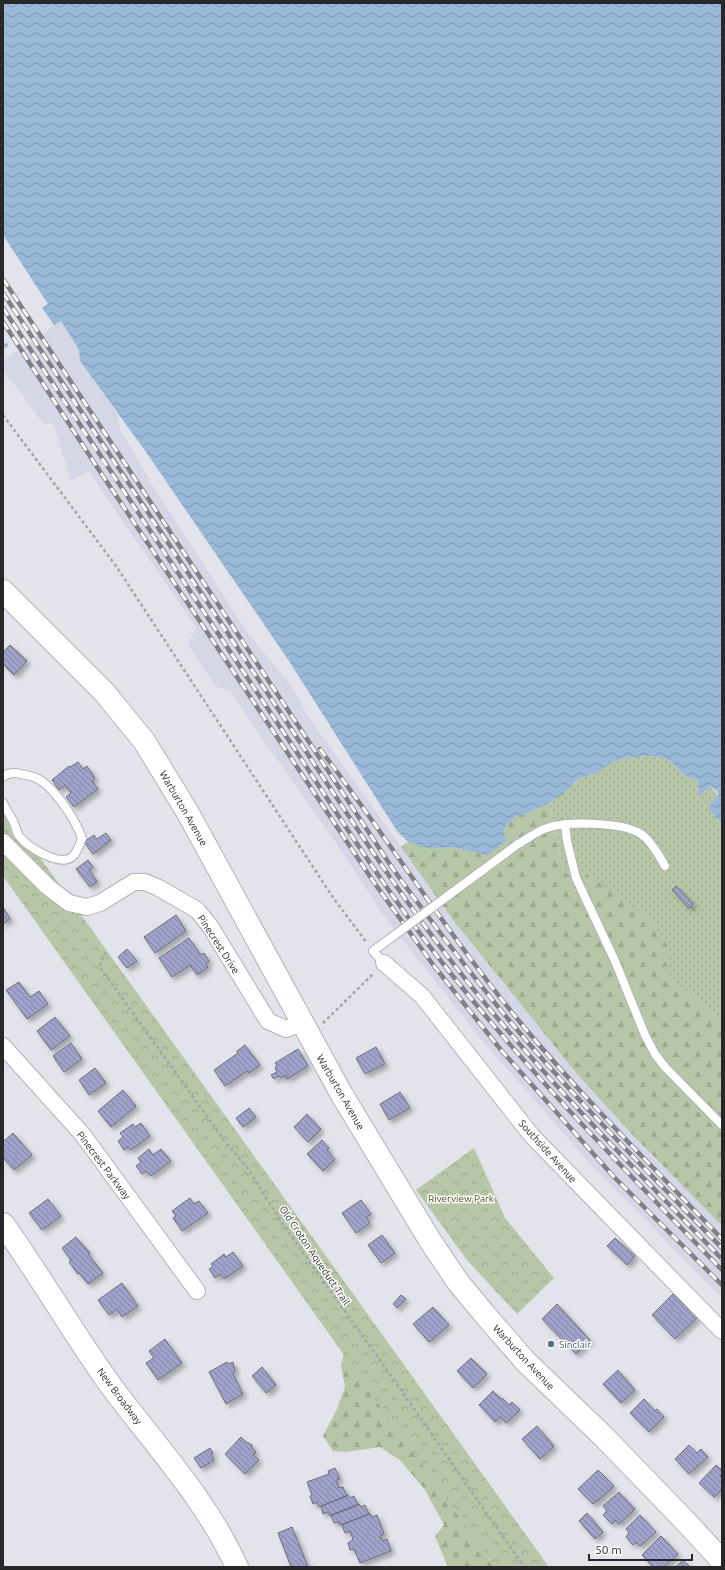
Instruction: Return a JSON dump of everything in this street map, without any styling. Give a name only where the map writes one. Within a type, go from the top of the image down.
[{"type":"street","name":"Warburton Avenue","points":[[3,591],[104,692],[144,741],[313,1023],[342,1095],[431,1242],[458,1282],[526,1362],[604,1436],[722,1561]]},
{"type":"street","name":"Pinecrest Drive","points":[[9,841],[48,887],[68,904],[87,907],[100,903],[134,882],[145,882],[159,888],[197,910],[210,926],[268,1021],[286,1029],[313,1023]]},
{"type":"street","name":"Southside Avenue","points":[[384,963],[422,996],[532,1136],[722,1331]]},
{"type":"street","name":"Pinecrest Parkway","points":[[3,1046],[83,1135],[197,1291]]},
{"type":"street","name":"New Broadway","points":[[3,1224],[100,1370],[203,1506],[222,1536],[237,1567]]},
{"type":"lane","points":[[3,777],[5,775],[16,773],[32,776],[43,782],[63,803],[78,827],[82,838],[71,858],[62,860],[52,858],[26,843],[9,841],[13,822],[3,804]]},
{"type":"lane","points":[[565,824],[567,841],[576,878],[616,961],[645,1035],[655,1054],[665,1067],[722,1125]]},
{"type":"lane","points":[[384,963],[374,951],[518,844],[546,828],[565,824],[610,825],[630,830],[641,834],[650,843],[665,866]]},
{"type":"path","points":[[4,416],[116,566],[334,898],[374,951]]},
{"type":"path","name":"Old Croton Aqueduct Trail","points":[[106,952],[101,961],[100,967],[223,1139],[248,1169],[284,1226],[387,1370],[524,1567]]},
{"type":"path","points":[[313,1023],[370,978]]},
{"type":"shaded area","points":[[61,321],[79,350],[80,361],[117,414],[121,431],[151,483],[247,632],[293,688],[308,716],[453,920],[577,1074],[628,1130],[722,1226],[722,1298],[592,1166],[479,1037],[386,919],[336,843],[230,690],[216,687],[188,645],[196,627],[89,472],[71,480],[53,423],[43,424],[22,394],[3,371],[3,361]]},
{"type":"green space","points":[[648,756],[663,757],[671,762],[685,776],[698,780],[699,797],[710,786],[718,797],[717,820],[722,825],[722,1021],[667,975],[667,943],[588,875],[564,873],[549,803],[566,792],[578,779],[596,773],[613,762],[625,758]]},
{"type":"green space","points":[[549,803],[564,873],[588,875],[648,917],[667,943],[667,975],[722,1021],[722,1226],[628,1130],[577,1074],[453,920],[401,847],[408,842],[431,849],[451,847],[487,855],[504,834],[505,827],[516,816],[526,814]]},
{"type":"green space","points":[[3,806],[549,1567],[495,1567],[3,876]]},
{"type":"green space","name":"Riverview Park","points":[[474,1148],[505,1218],[554,1278],[517,1314],[467,1260],[416,1190]]},
{"type":"green space","points":[[344,1354],[495,1567],[448,1567],[435,1536],[444,1525],[425,1490],[400,1460],[380,1447],[345,1452],[333,1451],[323,1436],[337,1409],[345,1387],[341,1365]]},
{"type":"water","points":[[3,3],[722,3],[722,825],[708,807],[718,796],[717,791],[710,786],[699,797],[698,780],[685,776],[671,762],[663,757],[647,756],[625,758],[613,762],[596,773],[578,779],[566,792],[549,803],[526,814],[516,816],[505,827],[504,834],[506,841],[487,855],[451,847],[431,849],[408,842],[397,831],[289,661],[146,452],[80,361],[79,350],[61,321],[54,325],[42,308],[48,304],[3,235]]},
{"type":"building","points":[[10,645],[27,661],[14,675],[3,664],[3,652]]},
{"type":"building","points":[[78,762],[83,769],[87,766],[95,778],[92,781],[98,789],[74,807],[66,797],[71,793],[65,785],[59,790],[52,780],[69,766],[70,767]]},
{"type":"building","points":[[106,833],[111,840],[93,854],[84,842],[94,835],[97,839]]},
{"type":"building","points":[[88,860],[93,867],[89,870],[97,881],[90,887],[76,869]]},
{"type":"building","points":[[676,886],[693,904],[689,908],[672,890]]},
{"type":"building","points":[[3,907],[10,919],[3,924]]},
{"type":"building","points":[[176,915],[186,931],[155,953],[144,937]]},
{"type":"building","points":[[189,938],[201,955],[204,953],[209,961],[206,963],[208,967],[197,975],[190,965],[172,977],[159,958]]},
{"type":"building","points":[[127,949],[137,961],[127,968],[118,957]]},
{"type":"building","points":[[19,982],[30,997],[39,991],[48,1004],[27,1019],[6,990]]},
{"type":"building","points":[[55,1017],[70,1036],[51,1050],[37,1031]]},
{"type":"building","points":[[71,1043],[82,1059],[64,1072],[53,1056]]},
{"type":"building","points":[[245,1045],[260,1065],[249,1073],[247,1071],[225,1086],[214,1070],[238,1053],[237,1051]]},
{"type":"building","points":[[376,1047],[385,1064],[365,1074],[356,1058]]},
{"type":"building","points":[[298,1049],[308,1066],[287,1079],[286,1075],[281,1078],[279,1076],[274,1079],[271,1075],[277,1072],[275,1068],[277,1066],[275,1063]]},
{"type":"building","points":[[95,1068],[106,1083],[89,1095],[79,1080]]},
{"type":"building","points":[[123,1090],[136,1106],[111,1127],[98,1111]]},
{"type":"building","points":[[400,1092],[410,1108],[389,1120],[380,1104]]},
{"type":"building","points":[[249,1108],[256,1117],[243,1127],[236,1118]]},
{"type":"building","points":[[307,1114],[321,1129],[308,1142],[294,1127]]},
{"type":"building","points":[[141,1123],[150,1136],[131,1150],[128,1147],[124,1150],[118,1141],[123,1137],[120,1133],[133,1124],[135,1127]]},
{"type":"building","points":[[13,1133],[32,1155],[14,1170],[3,1158],[3,1142]]},
{"type":"building","points":[[322,1140],[329,1148],[327,1150],[335,1159],[323,1171],[307,1154]]},
{"type":"building","points":[[149,1149],[153,1155],[161,1149],[171,1161],[151,1176],[146,1171],[142,1174],[136,1166],[141,1162],[138,1158]]},
{"type":"building","points":[[190,1198],[194,1204],[199,1201],[208,1213],[182,1231],[173,1218],[176,1216],[172,1211]]},
{"type":"building","points":[[48,1199],[61,1216],[42,1230],[29,1213]]},
{"type":"building","points":[[361,1200],[371,1214],[366,1217],[370,1223],[356,1233],[342,1213]]},
{"type":"building","points":[[382,1235],[395,1253],[381,1263],[368,1245]]},
{"type":"building","points":[[76,1237],[90,1253],[88,1254],[103,1273],[88,1284],[69,1262],[71,1260],[62,1248]]},
{"type":"building","points":[[615,1238],[635,1256],[627,1265],[607,1246]]},
{"type":"building","points":[[233,1252],[243,1266],[224,1279],[220,1274],[215,1278],[209,1269],[213,1266],[211,1264],[224,1254],[226,1257]]},
{"type":"building","points":[[122,1283],[138,1306],[122,1317],[117,1309],[109,1315],[98,1300]]},
{"type":"building","points":[[673,1294],[697,1318],[675,1339],[652,1315]]},
{"type":"building","points":[[401,1295],[406,1299],[397,1308],[393,1304]]},
{"type":"building","points":[[557,1304],[590,1340],[576,1354],[542,1319]]},
{"type":"building","points":[[433,1307],[449,1325],[429,1342],[413,1324]]},
{"type":"building","points":[[165,1339],[182,1363],[158,1380],[146,1363],[154,1358],[149,1351]]},
{"type":"building","points":[[471,1358],[487,1374],[473,1388],[457,1371]]},
{"type":"building","points":[[227,1362],[228,1364],[233,1362],[235,1370],[233,1374],[243,1394],[226,1404],[209,1372]]},
{"type":"building","points":[[262,1367],[276,1385],[266,1393],[252,1376]]},
{"type":"building","points":[[618,1370],[635,1390],[621,1403],[603,1384]]},
{"type":"building","points":[[493,1391],[509,1405],[512,1402],[520,1410],[506,1423],[501,1417],[495,1422],[479,1405]]},
{"type":"building","points":[[644,1399],[655,1411],[657,1409],[664,1417],[649,1432],[630,1413]]},
{"type":"building","points":[[537,1426],[554,1446],[540,1459],[522,1439]]},
{"type":"building","points":[[241,1437],[252,1445],[252,1448],[256,1452],[253,1455],[259,1460],[245,1474],[225,1454]]},
{"type":"building","points":[[689,1445],[697,1453],[701,1449],[708,1457],[689,1474],[675,1459]]},
{"type":"building","points":[[210,1448],[213,1453],[211,1454],[214,1460],[201,1468],[194,1458]]},
{"type":"building","points":[[716,1465],[722,1470],[720,1476],[722,1478],[722,1489],[714,1497],[699,1483]]},
{"type":"building","points":[[335,1468],[340,1479],[336,1480],[339,1488],[343,1487],[347,1496],[319,1507],[317,1502],[313,1504],[310,1496],[312,1495],[307,1482],[329,1474],[328,1471]]},
{"type":"building","points":[[598,1470],[614,1486],[593,1504],[578,1489]]},
{"type":"building","points":[[619,1492],[635,1509],[619,1524],[615,1520],[612,1524],[603,1515],[607,1511],[603,1506]]},
{"type":"building","points":[[348,1495],[350,1498],[354,1496],[358,1505],[330,1516],[328,1512],[323,1514],[321,1506]]},
{"type":"building","points":[[359,1504],[361,1507],[365,1505],[369,1514],[340,1525],[339,1522],[334,1523],[331,1515]]},
{"type":"building","points":[[587,1513],[603,1532],[595,1539],[579,1521]]},
{"type":"building","points":[[369,1514],[372,1517],[377,1515],[384,1534],[380,1536],[382,1541],[387,1539],[391,1551],[360,1563],[354,1549],[350,1550],[348,1543],[353,1539],[350,1531],[345,1533],[342,1525]]},
{"type":"building","points":[[640,1515],[656,1532],[640,1546],[636,1542],[633,1545],[626,1537],[629,1533],[626,1529]]},
{"type":"building","points":[[292,1527],[308,1567],[291,1567],[278,1533]]},
{"type":"building","points":[[661,1536],[678,1554],[664,1567],[653,1567],[642,1555]]},
{"type":"building","points":[[683,1560],[690,1567],[676,1567]]},
{"type":"railway","points":[[3,279],[393,869],[423,910],[486,992],[543,1060],[619,1142],[722,1248]]},
{"type":"railway","points":[[3,293],[358,830],[422,923],[477,994],[544,1072],[614,1148],[722,1259]]},
{"type":"railway","points":[[3,308],[353,838],[418,931],[474,1002],[542,1081],[722,1270]]},
{"type":"railway","points":[[3,322],[97,467],[373,881],[434,966],[501,1050],[614,1177],[722,1285]]},
{"type":"railway","points":[[320,749],[346,783],[445,924],[524,1027],[596,1108],[722,1239]]},
{"type":"place","name":"Sinclair","points":[[551,1344]]}]
